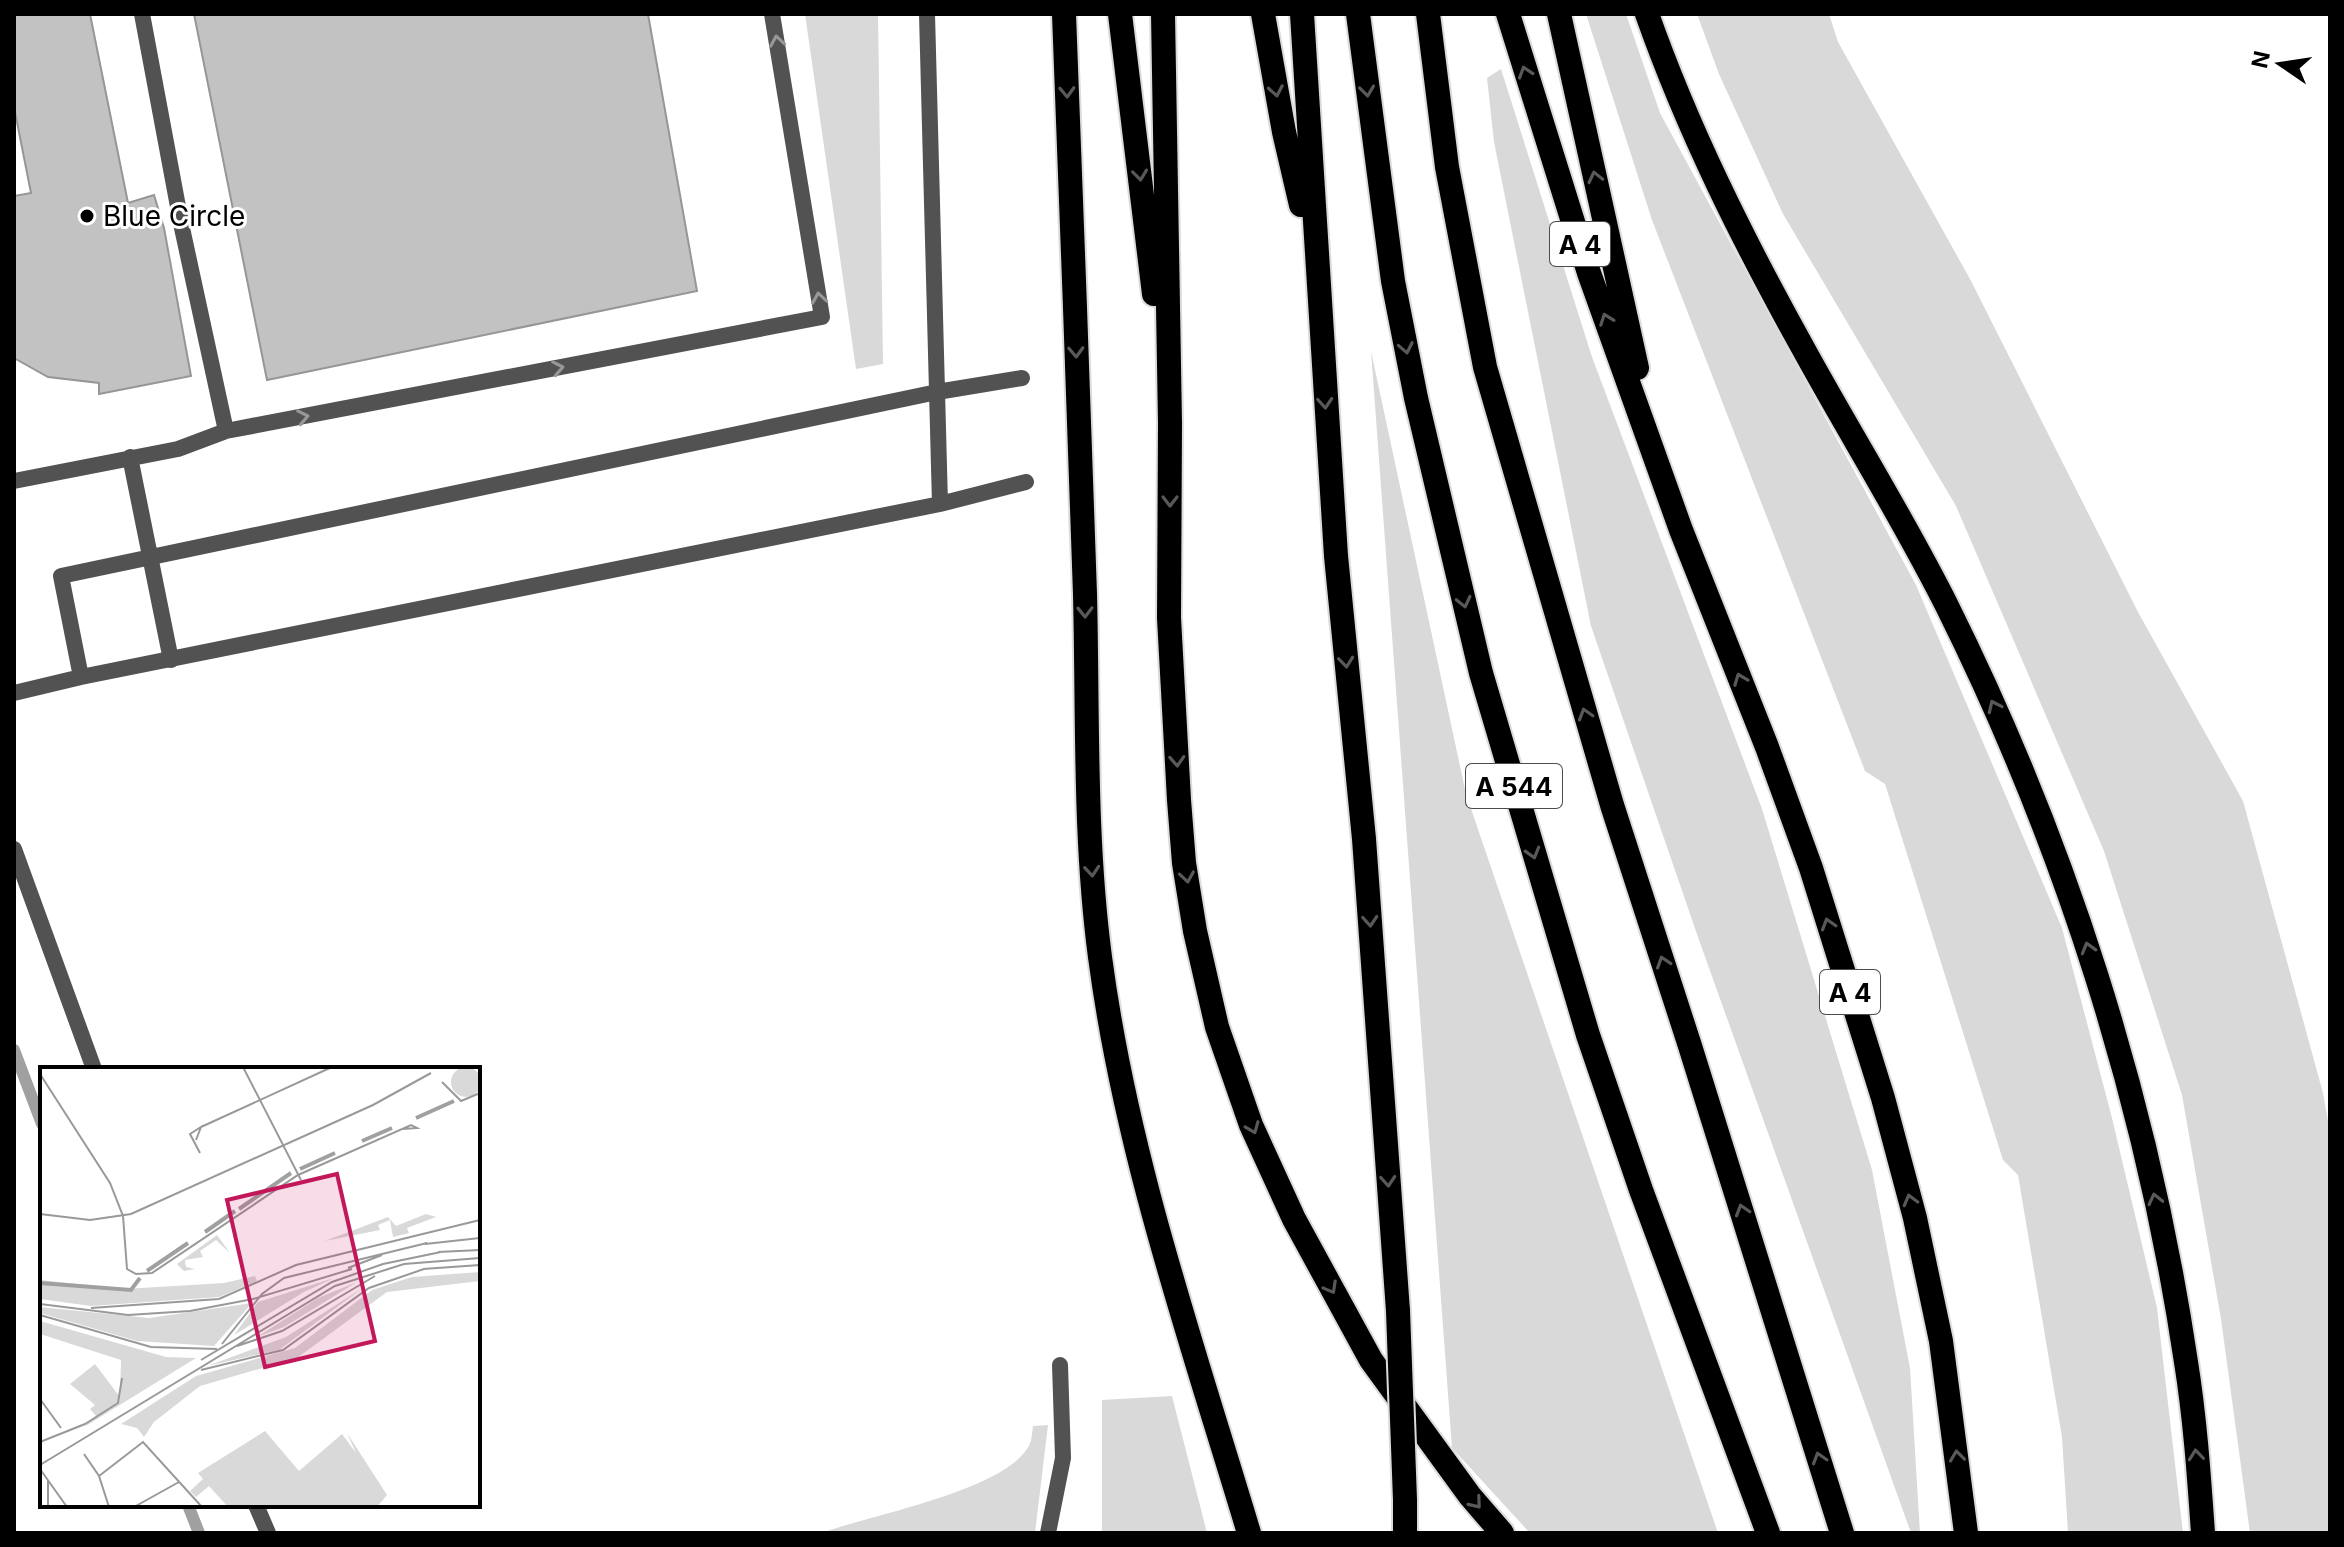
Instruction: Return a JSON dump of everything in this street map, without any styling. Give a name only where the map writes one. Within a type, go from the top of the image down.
[{"type":"highway","points":[[1064,14],[1085,598],[1088,827],[1100,955],[1122,1087],[1145,1184],[1249,1533]]},
{"type":"highway","points":[[1120,14],[1170,423]]},
{"type":"highway","points":[[1163,14],[1170,423],[1169,618],[1184,863],[1195,931],[1217,1027],[1251,1125],[1294,1219],[1371,1360],[1470,1496],[1502,1533]]},
{"type":"highway","points":[[1263,14],[1284,132],[1316,270]]},
{"type":"highway","points":[[1302,14],[1336,556],[1364,839],[1398,1311],[1405,1533]]},
{"type":"highway","name":"A 544","points":[[1358,14],[1393,281],[1416,398],[1481,673],[1588,1035],[1641,1190],[1768,1533]]},
{"type":"highway","name":"A 544","points":[[1428,14],[1447,167],[1485,367],[1612,805],[1709,1104],[1842,1533]]},
{"type":"highway","name":"A 4","points":[[1508,14],[1589,273],[1660,472],[1811,868],[1883,1098],[1915,1218],[1941,1341],[1966,1533]]},
{"type":"highway","points":[[1559,14],[1660,472]]},
{"type":"highway","points":[[1647,14],[1671,83],[1741,231],[1946,604],[2019,758],[2081,923],[2137,1117],[2168,1259],[2187,1364],[2203,1533]]},
{"type":"street","points":[[142,14],[182,228],[226,431]]},
{"type":"street","points":[[14,481],[178,449],[226,431],[822,317],[772,14]]},
{"type":"street","points":[[927,14],[940,504]]},
{"type":"street","points":[[81,677],[61,576],[937,392],[1022,378]]},
{"type":"street","points":[[130,457],[171,660]]},
{"type":"street","points":[[14,693],[940,504],[1026,482]]},
{"type":"street","points":[[14,849],[93,1067]]},
{"type":"street","points":[[1048,1533],[1063,1458],[1060,1365]]},
{"type":"street","points":[[257,1507],[268,1533]]},
{"type":"shaded area","points":[[805,14],[878,14],[883,364],[856,369]]},
{"type":"shaded area","points":[[1586,14],[1626,14],[1660,113],[1916,585],[2062,928],[2112,1118],[2157,1308],[2183,1533],[2068,1533],[2062,1437],[2018,1175],[2003,1160],[1885,784],[1865,771],[1652,220]]},
{"type":"shaded area","points":[[1697,14],[1829,14],[1838,42],[1970,279],[2138,612],[2243,801],[2323,1093],[2330,1133],[2330,1533],[2250,1533],[2221,1319],[2182,1095],[2104,851],[1956,506],[1783,214],[1719,74]]},
{"type":"shaded area","points":[[1501,69],[1592,357],[1762,809],[1872,1170],[1910,1368],[1920,1533],[1911,1533],[1699,940],[1591,626],[1494,142],[1487,78]]},
{"type":"shaded area","points":[[1371,351],[1466,794],[1718,1533],[1530,1533],[1452,1448]]},
{"type":"shaded area","points":[[1172,1396],[1207,1533],[1102,1533],[1102,1400]]},
{"type":"shaded area","points":[[1048,1425],[1035,1533],[822,1533],[933,1500],[990,1478],[1012,1464],[1027,1449],[1033,1426]]},
{"type":"building","name":"Blue Circle","points":[[14,14],[90,14],[128,203],[154,195],[164,228],[191,376],[99,394],[99,383],[48,377],[14,358],[14,196],[31,193],[14,107]]},
{"type":"building","points":[[194,14],[648,14],[697,291],[267,380]]},
{"type":"waterway","points":[[14,1050],[40,1119]]},
{"type":"waterway","points":[[189,1507],[199,1533]]},
{"type":"place","name":"Blue Circle","points":[[87,216]]}]
